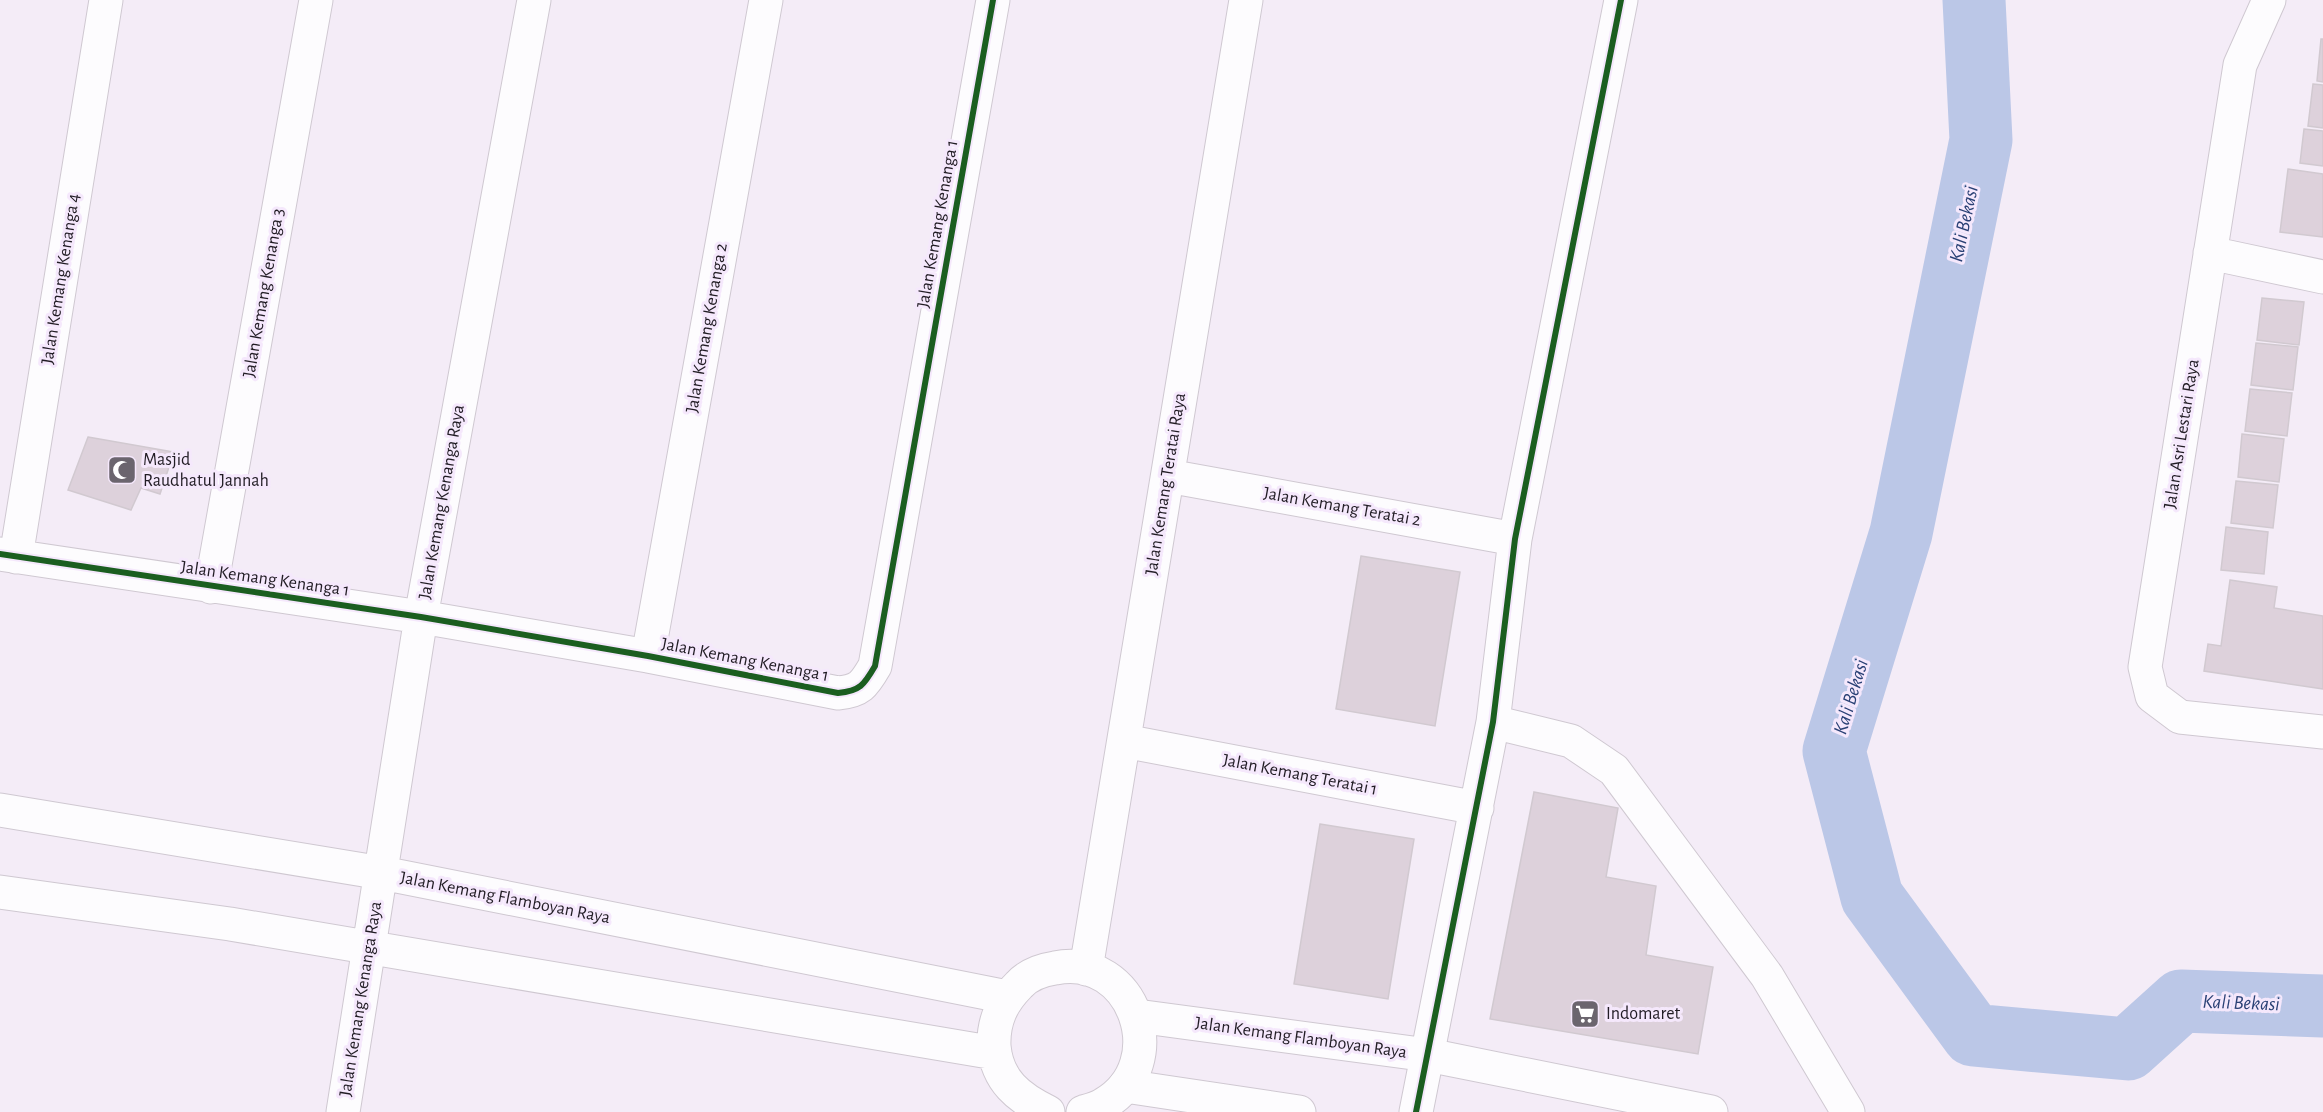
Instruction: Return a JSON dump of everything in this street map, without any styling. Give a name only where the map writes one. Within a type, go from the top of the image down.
[{"type":"street","name":"Jalan Kemang Kenanga 4","points":[[8,556],[106,0]]},
{"type":"street","name":"Jalan Kemang Kenanga 3","points":[[211,587],[316,0]]},
{"type":"street","name":"Jalan Kemang Kenanga Raya","points":[[343,1112],[421,617],[534,0]]},
{"type":"street","name":"Jalan Kemang Kenanga 2","points":[[648,656],[766,0]]},
{"type":"street","name":"Jalan Kemang Kenanga 1","points":[[8,556],[421,617],[648,656],[837,693],[854,691],[866,682],[875,666],[993,0]]},
{"type":"street","name":"Jalan Kemang Teratai Raya","points":[[1086,969],[1246,0]]},
{"type":"street","points":[[1416,1112],[1493,722],[1515,538],[1621,0]]},
{"type":"street","name":"Jalan Asri Lestari Raya","points":[[2269,0],[2240,65],[2145,668],[2152,696],[2180,717],[2323,732]]},
{"type":"street","points":[[2210,253],[2323,277]]},
{"type":"street","name":"Jalan Kemang Teratai 2","points":[[1168,476],[1515,538]]},
{"type":"street","points":[[1493,722],[1571,741],[1614,770],[1767,976],[1848,1112]]},
{"type":"street","name":"Jalan Kemang Teratai 1","points":[[1124,741],[1477,808]]},
{"type":"street","name":"Jalan Kemang Flamboyan Raya","points":[[0,810],[382,873],[1007,997]]},
{"type":"street","points":[[0,892],[230,924],[995,1053]]},
{"type":"street","points":[[1048,1112],[1024,1100],[1005,1080],[995,1053],[993,1033],[998,1014],[1007,997],[1023,981],[1042,970],[1064,966],[1086,969],[1108,978],[1120,989],[1137,1016],[1140,1048],[1137,1064],[1125,1086],[1104,1105],[1083,1112]]},
{"type":"street","name":"Jalan Kemang Flamboyan Raya","points":[[1137,1016],[1428,1055],[1711,1112]]},
{"type":"street","points":[[1125,1086],[1299,1112]]},
{"type":"building","points":[[2321,39],[2323,39],[2323,82],[2317,81]]},
{"type":"building","points":[[2313,84],[2323,85],[2323,128],[2308,126]]},
{"type":"building","points":[[2304,129],[2323,131],[2323,166],[2300,163]]},
{"type":"building","points":[[2288,169],[2323,174],[2323,237],[2280,232]]},
{"type":"building","points":[[2262,298],[2304,302],[2299,345],[2257,340]]},
{"type":"building","points":[[2256,343],[2298,347],[2293,390],[2251,385]]},
{"type":"building","points":[[2250,389],[2292,393],[2287,436],[2245,431]]},
{"type":"building","points":[[2242,434],[2284,439],[2279,482],[2238,477]]},
{"type":"building","name":"Masjid Raudhatul Jannah","points":[[88,437],[174,452],[160,494],[141,488],[131,510],[68,490]]},
{"type":"building","points":[[2236,481],[2278,485],[2273,528],[2231,523]]},
{"type":"building","points":[[2226,527],[2268,532],[2264,574],[2221,570]]},
{"type":"building","points":[[1361,556],[1460,572],[1435,726],[1336,709]]},
{"type":"building","points":[[2230,580],[2277,587],[2274,608],[2323,616],[2323,689],[2204,671],[2208,644],[2221,646]]},
{"type":"building","points":[[1534,792],[1618,808],[1606,877],[1656,886],[1646,955],[1713,967],[1698,1054],[1490,1019]]},
{"type":"building","points":[[1320,824],[1414,839],[1388,999],[1294,984]]},
{"type":"waterway","name":"Kali Bekasi","points":[[1974,0],[1981,140],[1901,533],[1834,751],[1872,897],[1973,1035],[2128,1049],[2181,1001],[2323,1006]]},
{"type":"cycle path","points":[[0,554],[421,617],[648,656],[838,693],[856,689],[861,686],[875,666],[993,0]]},
{"type":"cycle path","points":[[1416,1112],[1493,722],[1515,539],[1621,0]]},
{"type":"place","name":"Masjid Raudhatul Jannah","points":[[122,470]]},
{"type":"place","name":"Indomaret","points":[[1585,1014]]}]
